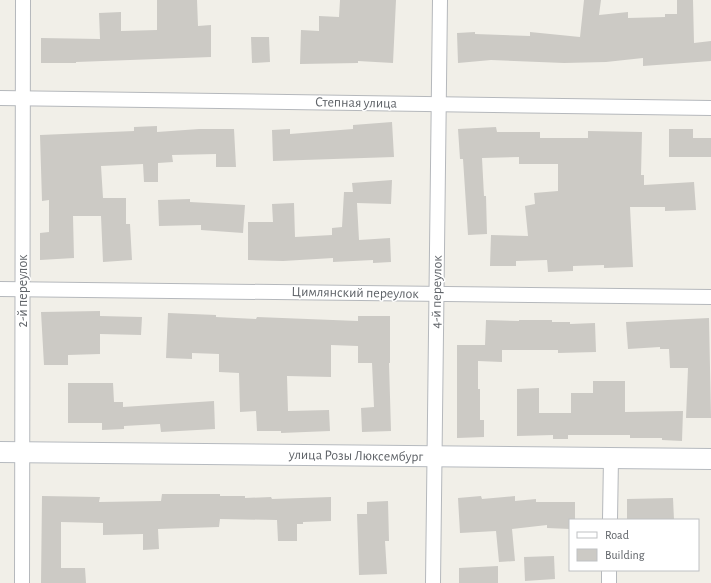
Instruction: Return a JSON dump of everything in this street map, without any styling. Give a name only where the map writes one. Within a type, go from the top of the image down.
[{"type":"street","name":"2-й переулок","points":[[22,583],[23,0]]},
{"type":"street","name":"4-й переулок","points":[[433,583],[440,0]]},
{"type":"street","name":"Степная улица","points":[[0,98],[711,108]]},
{"type":"street","name":"Цимлянский переулок","points":[[0,289],[711,297]]},
{"type":"street","name":"улица Розы Люксембург","points":[[0,452],[711,459]]},
{"type":"street","points":[[610,519],[611,458]]},
{"type":"street","points":[[609,571],[609,583]]},
{"type":"building","points":[[157,0],[197,0],[198,26],[211,25],[211,57],[76,63],[41,63],[41,38],[100,39],[99,13],[121,12],[121,31],[157,30]]},
{"type":"building","points":[[340,0],[396,0],[393,63],[358,61],[358,63],[300,64],[301,30],[319,31],[319,16],[339,17]]},
{"type":"building","points":[[584,0],[601,0],[599,15],[628,12],[628,18],[665,17],[665,14],[677,14],[677,0],[693,0],[694,43],[711,41],[711,61],[643,66],[643,58],[606,62],[564,63],[491,60],[458,63],[457,33],[475,32],[475,34],[530,36],[530,32],[580,37]]},
{"type":"building","points":[[251,37],[269,37],[270,62],[252,63]]},
{"type":"building","points":[[392,122],[394,157],[273,161],[272,130],[290,129],[290,134],[353,129],[353,125]]},
{"type":"building","points":[[157,126],[157,132],[199,129],[234,129],[236,167],[216,167],[216,154],[172,155],[173,162],[158,163],[158,182],[144,182],[143,164],[101,166],[103,198],[126,198],[126,224],[130,224],[132,260],[103,262],[101,216],[73,216],[74,258],[40,260],[40,233],[49,232],[49,200],[42,201],[40,135],[134,131],[134,127]]},
{"type":"building","points":[[496,127],[497,132],[540,132],[540,138],[588,138],[588,131],[642,132],[641,175],[644,175],[644,185],[694,182],[696,210],[665,211],[665,207],[630,207],[633,267],[604,268],[604,265],[573,266],[573,271],[548,272],[547,260],[516,261],[516,266],[490,266],[491,235],[528,236],[525,206],[535,204],[534,193],[558,191],[558,164],[519,164],[519,157],[482,158],[484,196],[486,196],[487,234],[468,235],[463,159],[460,159],[458,129]]},
{"type":"building","points":[[669,129],[693,129],[693,138],[711,138],[711,157],[669,157]]},
{"type":"building","points":[[392,180],[391,204],[357,203],[359,240],[390,238],[391,262],[373,263],[373,260],[333,262],[333,258],[283,261],[248,260],[248,222],[273,222],[272,204],[294,203],[295,237],[332,235],[332,228],[342,227],[344,192],[353,192],[352,183]]},
{"type":"building","points":[[190,199],[190,202],[245,205],[243,233],[201,230],[201,225],[159,226],[158,200]]},
{"type":"building","points":[[100,311],[100,316],[142,317],[141,335],[100,334],[100,354],[68,355],[68,365],[44,365],[41,312]]},
{"type":"building","points":[[168,313],[216,315],[216,317],[256,319],[257,317],[358,321],[358,316],[390,316],[389,363],[391,431],[362,432],[361,408],[374,407],[372,363],[358,363],[358,346],[331,345],[331,377],[287,376],[288,411],[329,410],[330,431],[281,433],[281,431],[257,431],[256,411],[240,412],[239,373],[219,372],[219,354],[192,353],[192,359],[166,358]]},
{"type":"building","points":[[709,318],[711,418],[686,418],[688,368],[670,368],[669,349],[660,349],[660,347],[628,349],[626,322]]},
{"type":"building","points":[[486,320],[552,320],[552,322],[570,322],[570,324],[595,323],[596,352],[558,353],[558,350],[502,350],[502,362],[478,361],[480,420],[484,420],[484,437],[457,438],[457,345],[485,345]]},
{"type":"building","points":[[593,381],[625,381],[625,412],[683,411],[682,441],[662,440],[662,438],[630,438],[630,435],[568,435],[568,439],[553,439],[553,435],[517,436],[517,389],[539,388],[539,413],[571,413],[571,393],[593,393]]},
{"type":"building","points":[[68,383],[113,383],[114,402],[123,402],[123,407],[214,401],[215,429],[161,432],[160,424],[124,426],[124,429],[102,430],[102,423],[68,423]]},
{"type":"building","points":[[162,494],[220,494],[220,496],[245,496],[245,498],[271,497],[272,499],[331,497],[331,521],[303,522],[303,524],[297,524],[297,541],[278,541],[277,520],[220,519],[219,527],[158,529],[159,549],[143,550],[143,534],[103,535],[103,523],[61,522],[61,568],[85,568],[86,583],[41,583],[42,496],[100,497],[99,502],[161,501]]},
{"type":"building","points":[[481,496],[482,499],[515,496],[515,501],[536,499],[536,502],[575,502],[575,519],[569,519],[569,529],[547,528],[547,525],[512,529],[515,561],[499,562],[496,531],[460,533],[458,498]]},
{"type":"building","points":[[673,498],[674,519],[627,519],[627,499]]},
{"type":"building","points":[[388,501],[389,541],[385,541],[387,574],[359,575],[357,514],[367,514],[367,502]]},
{"type":"building","points":[[554,556],[555,579],[525,581],[524,557]]},
{"type":"building","points":[[498,566],[498,583],[459,583],[459,568]]}]
